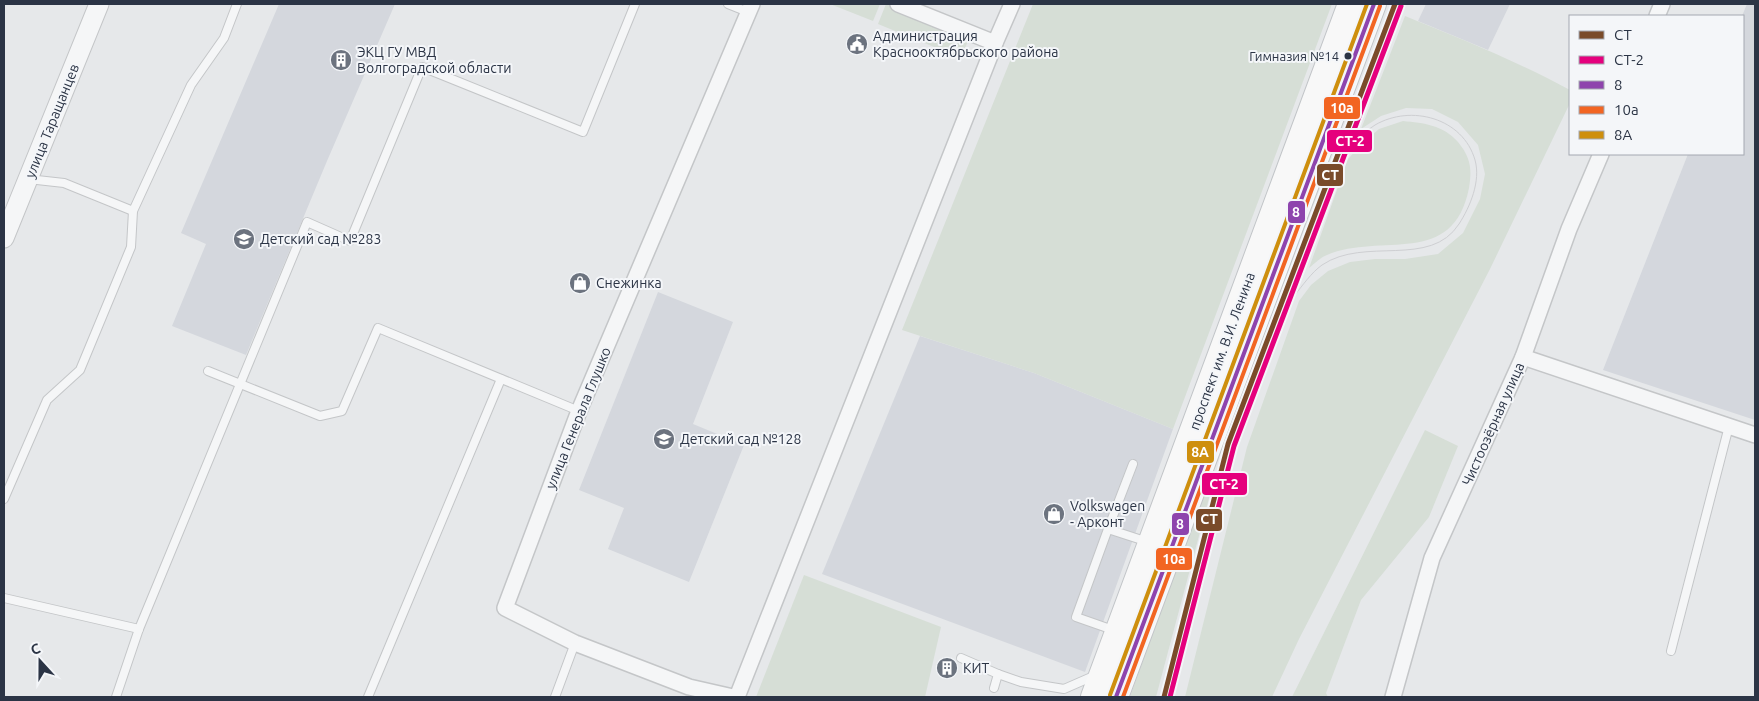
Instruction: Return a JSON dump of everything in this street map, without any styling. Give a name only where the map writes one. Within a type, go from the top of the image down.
[{"type":"main road","name":"проспект им. В.И. Ленина","points":[[1093,697],[1350,4]]},
{"type":"main road","name":"проспект им. В.И. Ленина","points":[[1116,697],[1374,4]]},
{"type":"street","name":"улица Таращанцев","points":[[4,238],[99,4]]},
{"type":"street","points":[[898,4],[995,43]]},
{"type":"street","points":[[737,697],[1012,4]]},
{"type":"street","name":"улица Генерала Глушко","points":[[733,697],[687,692],[574,643],[505,608],[579,411],[750,8]]},
{"type":"street","name":"Чистоозёрная улица","points":[[1394,697],[1432,558],[1523,357],[1570,229],[1601,155]]},
{"type":"street","points":[[1523,357],[1755,435]]},
{"type":"lane","points":[[4,500],[47,400],[80,370],[131,247],[133,212],[191,85],[224,38],[238,4]]},
{"type":"lane","points":[[116,697],[139,629],[307,222],[350,241],[422,67],[583,132],[635,4]]},
{"type":"lane","points":[[728,4],[750,8]]},
{"type":"lane","points":[[28,179],[64,183],[133,212]]},
{"type":"lane","points":[[208,371],[320,416],[342,411],[378,328],[579,411]]},
{"type":"lane","points":[[368,697],[501,379]]},
{"type":"lane","points":[[1671,651],[1729,426]]},
{"type":"lane","points":[[1118,632],[1076,616],[1132,464]]},
{"type":"lane","points":[[1108,529],[1150,543]]},
{"type":"lane","points":[[4,598],[139,629]]},
{"type":"lane","points":[[555,697],[574,643]]},
{"type":"lane","points":[[960,658],[1021,682],[1064,689],[1102,672]]},
{"type":"lane","points":[[994,688],[998,674]]},
{"type":"shaded area","points":[[279,4],[395,4],[246,355],[172,326],[206,244],[181,233]]},
{"type":"shaded area","points":[[830,4],[880,4],[873,21]]},
{"type":"shaded area","points":[[886,4],[892,4],[970,36],[961,58],[878,24]]},
{"type":"shaded area","points":[[1033,4],[1332,4],[1173,429],[1034,373],[902,330]]},
{"type":"shaded area","points":[[1426,4],[1510,4],[1488,50],[1418,21]]},
{"type":"shaded area","points":[[1747,4],[1755,4],[1755,420],[1603,370],[1688,155],[1744,155],[1744,15],[1742,15]]},
{"type":"shaded area","points":[[1405,16],[1530,69],[1569,89],[1569,105],[1490,269],[1299,639],[1272,697],[1185,697],[1247,447],[1299,301],[1311,285],[1328,271],[1350,262],[1375,259],[1405,259],[1438,254],[1463,233],[1480,199],[1485,174],[1478,145],[1458,122],[1432,109],[1406,108],[1381,116],[1361,129]]},
{"type":"shaded area","points":[[1403,121],[1440,128],[1452,136],[1466,153],[1470,164],[1469,188],[1461,213],[1448,229],[1431,239],[1412,243],[1348,249],[1325,256],[1309,268],[1348,159],[1379,129]]},
{"type":"shaded area","name":"Детский сад №128","points":[[658,292],[733,322],[693,424],[744,445],[689,582],[608,549],[624,508],[579,490]]},
{"type":"shaded area","points":[[920,336],[1034,373],[1173,429],[1085,672],[822,574]]},
{"type":"shaded area","points":[[1425,430],[1458,446],[1429,517],[1361,600],[1326,693],[1328,697],[1292,697]]},
{"type":"shaded area","points":[[1211,469],[1216,472],[1156,697],[1130,697]]},
{"type":"shaded area","points":[[804,575],[941,627],[925,697],[756,697]]},
{"type":"tram line","points":[[1294,296],[1318,268],[1339,257],[1357,253],[1414,249],[1431,245],[1447,237],[1459,224],[1467,210],[1477,176],[1475,160],[1469,146],[1459,134],[1448,125],[1434,119],[1419,116],[1389,119],[1375,125],[1350,148],[1329,176]]},
{"type":"transit line","name":"8А","points":[[1110,695],[1367,4]]},
{"type":"transit line","name":"8","points":[[1116,697],[1374,4]]},
{"type":"transit line","name":"СТ","points":[[1164,697],[1228,444],[1395,4]]},
{"type":"transit line","name":"10а","points":[[1123,697],[1380,6]]},
{"type":"transit line","name":"СТ-2","points":[[1170,697],[1234,446],[1401,6]]},
{"type":"place","name":"Администрация Краснооктябрьского района","points":[[857,44]]},
{"type":"place","name":"Гимназия №14","points":[[1348,56]]},
{"type":"place","name":"ЭКЦ ГУ МВД Волгоградской области","points":[[341,60]]},
{"type":"place","name":"Детский сад №283","points":[[244,239]]},
{"type":"place","name":"Снежинка","points":[[580,283]]},
{"type":"place","name":"Детский сад №128","points":[[664,439]]},
{"type":"place","name":"Volkswagen - Арконт","points":[[1054,514]]},
{"type":"place","name":"КИТ","points":[[947,668]]}]
